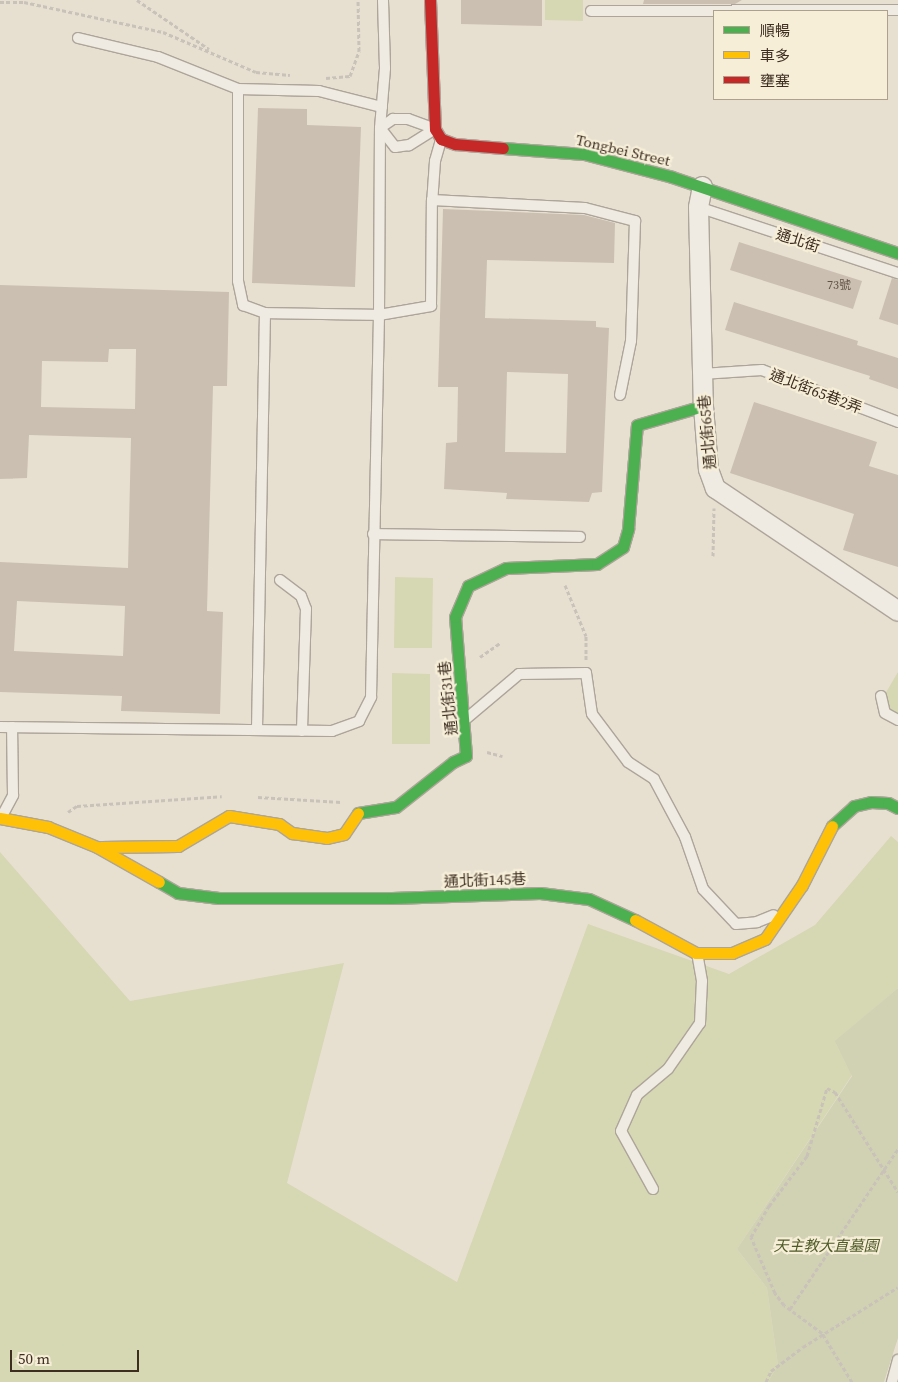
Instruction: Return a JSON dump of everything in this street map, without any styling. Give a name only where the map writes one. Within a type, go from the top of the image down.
[{"type":"street","points":[[430,0],[438,134]]},
{"type":"street","name":"Tongbei Street","points":[[438,134],[455,144],[584,154],[702,186],[898,253]]},
{"type":"street","name":"通北街65巷","points":[[702,186],[698,207],[703,406],[708,469],[715,488],[898,611]]},
{"type":"street","name":"通北街31巷","points":[[97,847],[178,846],[229,816],[279,824],[292,833],[328,838],[344,834],[358,813],[396,807],[453,762],[466,756],[465,720],[455,618],[468,586],[506,568],[597,564],[623,547],[628,529],[637,425],[703,406]]},
{"type":"street","name":"通北街145巷","points":[[0,819],[48,827],[97,847],[178,892],[219,898],[392,898],[540,893],[589,899],[696,953],[732,954],[765,939],[802,885],[833,824],[854,806],[871,802],[888,804],[898,808]]},
{"type":"lane","points":[[0,727],[332,731],[359,721],[371,697],[379,315],[380,128],[386,68],[383,0]]},
{"type":"lane","points":[[591,11],[713,11]]},
{"type":"lane","points":[[78,38],[158,57],[238,89],[318,91],[382,107]]},
{"type":"lane","points":[[238,89],[238,281],[243,305],[265,313],[379,315],[430,306],[432,200],[434,161],[438,134]]},
{"type":"lane","points":[[380,128],[393,119],[408,119],[438,134]]},
{"type":"lane","points":[[380,128],[395,147],[409,145],[438,134]]},
{"type":"lane","points":[[432,200],[585,208],[635,221],[631,341],[620,395]]},
{"type":"lane","name":"通北街","points":[[698,207],[898,273]]},
{"type":"lane","points":[[256,729],[265,313]]},
{"type":"lane","name":"通北街65巷2弄","points":[[702,374],[762,370],[898,422]]},
{"type":"lane","points":[[373,534],[580,537]]},
{"type":"lane","points":[[280,580],[301,596],[306,609],[302,731]]},
{"type":"lane","points":[[465,720],[519,674],[586,673],[592,714],[628,762],[654,779],[685,837],[702,889],[736,924],[756,922],[784,911]]},
{"type":"lane","points":[[881,696],[884,713],[898,720]]},
{"type":"lane","points":[[0,819],[13,795],[12,727]]},
{"type":"lane","points":[[653,1189],[621,1131],[637,1095],[668,1069],[700,1023],[702,981],[696,953]]},
{"type":"lane","points":[[892,1382],[898,1360]]},
{"type":"path","points":[[137,0],[214,52]]},
{"type":"path","points":[[322,78],[350,76],[359,51],[358,0]]},
{"type":"path","points":[[0,2],[24,1],[163,32],[214,52],[256,72],[294,76]]},
{"type":"path","points":[[713,556],[715,488]]},
{"type":"path","points":[[559,566],[571,604],[586,636],[586,673]]},
{"type":"path","points":[[48,827],[77,806],[202,795],[230,796]]},
{"type":"path","points":[[249,797],[334,803],[351,800]]},
{"type":"path","points":[[852,1382],[822,1333],[790,1309],[775,1292],[751,1238],[769,1206],[807,1156],[827,1088],[835,1092],[898,1192]]},
{"type":"path","points":[[790,1309],[898,1149]]},
{"type":"path","points":[[766,1382],[771,1371],[822,1333],[898,1287]]},
{"type":"green space","points":[[545,0],[583,0],[583,21],[545,20]]},
{"type":"green space","points":[[395,577],[433,578],[432,648],[394,648]]},
{"type":"green space","points":[[898,672],[898,716],[889,712],[885,694]]},
{"type":"green space","points":[[392,673],[430,674],[430,744],[392,744]]},
{"type":"green space","points":[[891,836],[898,842],[898,988],[836,1041],[852,1075],[737,1249],[767,1288],[778,1365],[768,1382],[0,1382],[0,852],[130,1001],[344,963],[287,1183],[457,1282],[588,924],[729,974],[815,925]]},
{"type":"green space","name":"天主教大直墓園","points":[[898,988],[898,1338],[884,1382],[768,1382],[778,1365],[767,1288],[737,1249],[852,1076],[835,1041]]},
{"type":"building","points":[[461,0],[542,0],[542,26],[461,24]]},
{"type":"building","points":[[644,0],[742,0],[735,4],[643,4]]},
{"type":"building","points":[[258,108],[307,109],[307,125],[361,127],[355,287],[252,283]]},
{"type":"building","points":[[443,209],[584,215],[615,223],[614,263],[487,260],[485,318],[596,321],[596,327],[609,328],[602,492],[592,493],[589,502],[506,499],[507,493],[444,489],[446,443],[457,442],[458,387],[438,387]],"holes":[[[507,372],[568,374],[566,453],[505,452]]]},
{"type":"building","points":[[739,242],[862,281],[853,309],[730,270]]},
{"type":"building","points":[[892,278],[898,280],[898,325],[879,319]]},
{"type":"building","points":[[0,285],[229,292],[227,386],[213,386],[207,611],[223,612],[220,714],[121,711],[122,696],[0,692],[0,562],[128,568],[131,438],[29,435],[27,478],[0,479]],"holes":[[[109,349],[136,349],[135,409],[41,407],[42,361],[108,362]],[[17,601],[125,606],[123,656],[14,651]]]},
{"type":"building","points":[[734,302],[858,341],[857,345],[898,358],[898,389],[869,379],[870,376],[725,330]]},
{"type":"building","points":[[754,402],[877,442],[869,466],[898,475],[898,567],[843,550],[854,514],[730,473]]},
{"type":"traffic: fast","points":[[503,148],[584,154],[672,177],[898,253]]},
{"type":"traffic: fast","points":[[358,813],[396,807],[453,762],[466,756],[455,617],[468,586],[506,568],[597,564],[623,547],[628,529],[637,425],[703,406]]},
{"type":"traffic: fast","points":[[832,826],[854,806],[871,802],[888,803],[898,808]]},
{"type":"traffic: fast","points":[[159,882],[178,893],[219,898],[392,898],[540,893],[589,899],[635,920]]},
{"type":"traffic: slow","points":[[101,847],[178,846],[229,816],[279,824],[292,833],[327,838],[344,834],[358,813]]},
{"type":"traffic: slow","points":[[0,818],[48,827],[97,847],[159,882]]},
{"type":"traffic: slow","points":[[635,920],[696,953],[732,953],[765,939],[802,885],[832,826]]},
{"type":"traffic: jam","points":[[430,0],[435,129],[441,139],[455,144],[503,148]]}]
